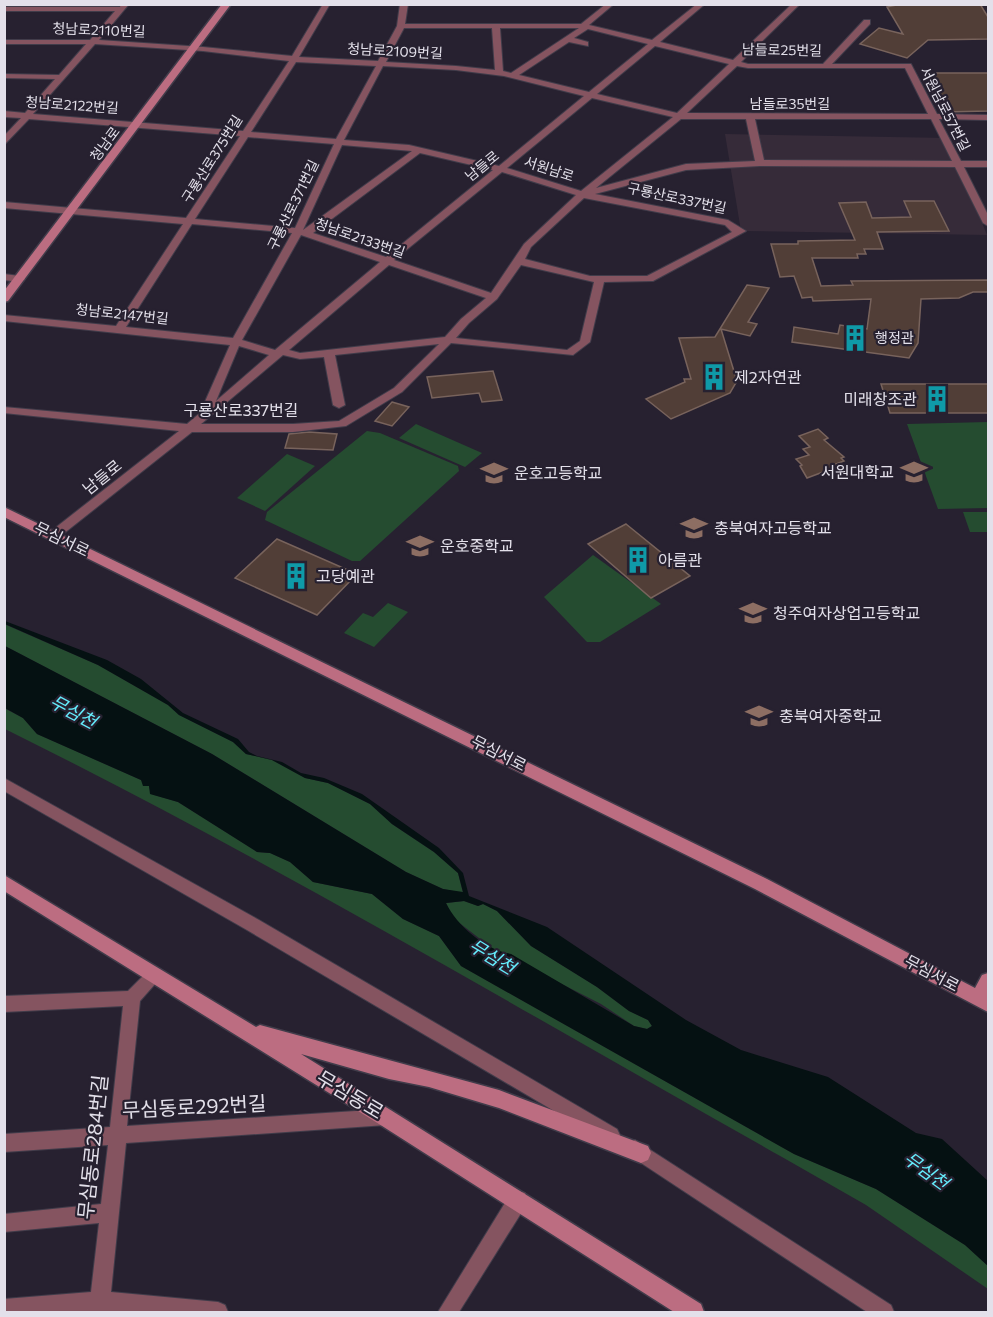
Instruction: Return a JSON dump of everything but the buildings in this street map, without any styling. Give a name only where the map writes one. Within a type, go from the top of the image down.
[{"type":"street","name":"청남로","points":[[4,299],[227,4]]},
{"type":"street","name":"구룡산로375번길","points":[[120,328],[294,59],[327,4]]},
{"type":"street","name":"구룡산로371번길","points":[[203,417],[236,342],[301,233],[340,140],[401,26],[404,4]]},
{"type":"street","points":[[512,76],[584,27],[611,4]]},
{"type":"street","name":"남들로","points":[[54,535],[203,417],[387,262],[658,43],[702,4]]},
{"type":"street","name":"구룡산로337번길","points":[[4,410],[188,428],[293,428],[342,424],[398,390],[465,321],[493,297],[527,246],[679,116],[797,4]]},
{"type":"street","points":[[4,9],[124,7]]},
{"type":"street","points":[[4,142],[124,7]]},
{"type":"street","points":[[828,64],[867,22]]},
{"type":"street","name":"남들로25번길","points":[[401,26],[584,27],[748,66],[828,64],[908,66]]},
{"type":"street","points":[[496,26],[499,73]]},
{"type":"street","points":[[567,39],[585,44]]},
{"type":"street","name":"청남로2110번길","points":[[4,42],[95,42],[193,49]]},
{"type":"street","name":"청남로2109번길","points":[[193,49],[294,59],[499,73],[593,94]]},
{"type":"street","name":"서원남로57번길","points":[[908,66],[988,224]]},
{"type":"street","points":[[4,76],[62,77]]},
{"type":"street","name":"남들로35번길","points":[[593,94],[679,116],[988,117]]},
{"type":"street","name":"청남로2122번길","points":[[4,114],[31,114],[137,123]]},
{"type":"street","points":[[750,117],[760,163]]},
{"type":"street","name":"서원남로","points":[[137,123],[340,140],[419,150],[502,169],[584,195],[686,167],[760,163],[988,164]]},
{"type":"street","points":[[301,233],[419,150]]},
{"type":"street","name":"구룡산로337번길","points":[[519,261],[600,279],[649,279],[741,231],[737,232],[728,223],[584,195]]},
{"type":"street","name":"청남로2133번길","points":[[4,205],[301,233],[493,297]]},
{"type":"street","points":[[4,277],[20,279]]},
{"type":"street","points":[[279,352],[300,356],[449,340],[569,353],[585,342],[600,279]]},
{"type":"street","name":"청남로2147번길","points":[[4,318],[120,328],[236,342],[279,352]]},
{"type":"street","points":[[329,353],[339,405]]},
{"type":"street","name":"무심서로","points":[[4,511],[761,884],[984,1001]]},
{"type":"street","points":[[4,784],[253,925],[640,1153],[884,1312]]},
{"type":"street","name":"무심동로","points":[[4,882],[518,1200],[675,1306],[693,1312]]},
{"type":"street","points":[[4,1004],[132,998],[154,975]]},
{"type":"street","points":[[984,1001],[988,981]]},
{"type":"street","name":"무심동로284번길","points":[[99,1307],[132,998]]},
{"type":"street","points":[[242,1029],[499,1099],[640,1153]]},
{"type":"street","name":"무심동로292번길","points":[[4,1143],[117,1133],[386,1117]]},
{"type":"street","points":[[448,1312],[518,1200]]},
{"type":"street","points":[[4,1222],[109,1213]]},
{"type":"street","points":[[4,1309],[99,1307],[218,1312]]},
{"type":"shaded area","points":[[725,134],[948,138],[987,235],[741,231]]},
{"type":"green space","points":[[988,422],[988,508],[938,509],[907,424]]},
{"type":"green space","points":[[416,424],[482,453],[465,467],[399,438]]},
{"type":"green space","points":[[367,431],[380,433],[458,466],[459,471],[360,561],[352,561],[265,520],[267,512]]},
{"type":"green space","points":[[287,454],[315,466],[265,511],[237,498]]},
{"type":"green space","points":[[963,512],[988,512],[988,532],[970,532]]},
{"type":"green space","points":[[593,555],[661,604],[600,642],[587,642],[544,597]]},
{"type":"green space","points":[[388,603],[408,612],[374,647],[344,633],[363,613],[373,617]]},
{"type":"green space","points":[[4,624],[98,665],[168,705],[179,715],[233,742],[246,754],[272,760],[305,778],[328,783],[370,804],[392,824],[434,852],[458,873],[463,893],[443,889],[406,872],[212,754],[5,646]]},
{"type":"green space","points":[[4,708],[23,718],[37,734],[141,780],[149,786],[151,794],[178,802],[257,852],[270,853],[290,862],[313,882],[372,894],[403,919],[439,936],[461,966],[794,1154],[876,1189],[965,1245],[988,1266],[988,1289],[866,1205],[782,1157],[299,884],[104,779],[5,729]]},
{"type":"green space","points":[[464,901],[478,906],[483,904],[497,911],[531,946],[597,987],[629,1011],[648,1020],[652,1026],[647,1029],[634,1026],[601,1004],[548,977],[511,954],[497,952],[453,918],[446,903]]},
{"type":"water","name":"무심천","points":[[5,621],[107,660],[141,679],[183,713],[238,739],[249,752],[282,762],[301,773],[324,778],[362,794],[439,848],[463,873],[469,896],[547,927],[686,1020],[741,1050],[828,1077],[916,1133],[942,1139],[988,1181],[988,1266],[965,1245],[876,1189],[794,1154],[461,966],[439,936],[403,919],[372,894],[313,882],[290,862],[270,853],[257,852],[178,802],[150,794],[149,786],[143,786],[141,780],[37,734],[23,718],[5,708],[5,646],[212,754],[406,872],[443,889],[463,892],[458,873],[434,852],[392,824],[370,804],[328,783],[305,778],[272,760],[246,754],[233,742],[179,715],[168,705],[98,665],[5,624]],"holes":[[[464,901],[478,906],[483,904],[497,911],[531,946],[597,987],[629,1011],[648,1020],[652,1026],[647,1029],[634,1026],[511,954],[492,948],[473,936],[457,920],[446,903]]]},
{"type":"place","name":"행정관","points":[[855,338]]},
{"type":"place","name":"제2자연관","points":[[714,377]]},
{"type":"place","name":"미래창조관","points":[[937,399]]},
{"type":"place","name":"서원대학교","points":[[914,472]]},
{"type":"place","name":"운호고등학교","points":[[494,473]]},
{"type":"place","name":"충북여자고등학교","points":[[694,528]]},
{"type":"place","name":"운호중학교","points":[[420,546]]},
{"type":"place","name":"아름관","points":[[638,560]]},
{"type":"place","name":"고당예관","points":[[296,576]]},
{"type":"place","name":"청주여자상업고등학교","points":[[753,613]]},
{"type":"place","name":"충북여자중학교","points":[[759,716]]}]
